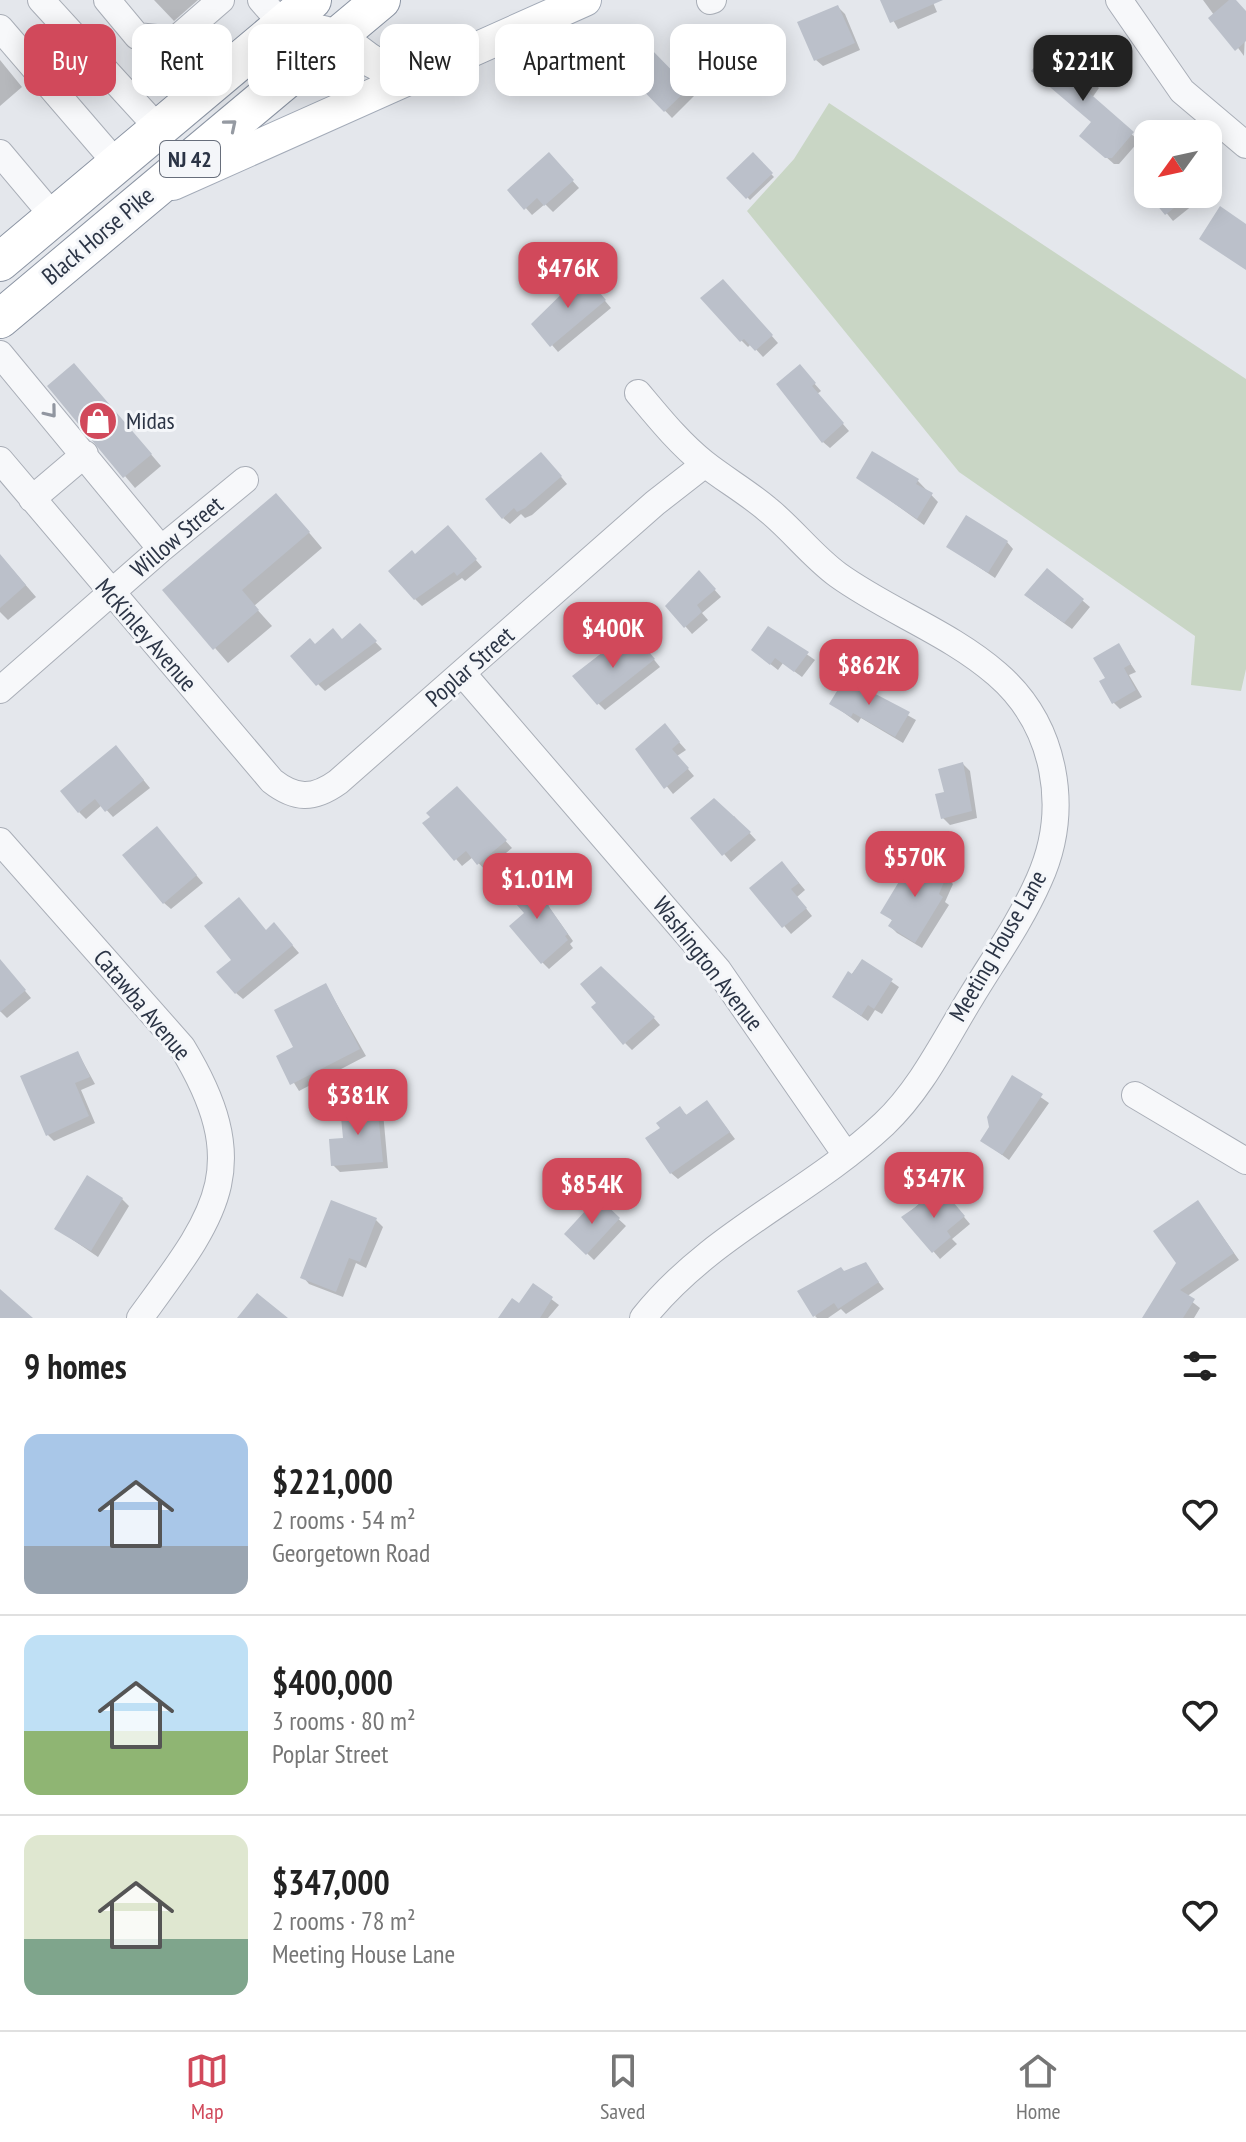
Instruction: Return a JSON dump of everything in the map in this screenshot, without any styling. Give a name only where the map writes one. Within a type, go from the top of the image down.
[{"type":"highway","name":"Black Horse Pike","points":[[232,60],[272,12],[312,0]]},
{"type":"highway","name":"Black Horse Pike","points":[[353,24],[381,0]]},
{"type":"highway","name":"Black Horse Pike","points":[[0,262],[198,96]]},
{"type":"highway","name":"Black Horse Pike","points":[[0,319],[267,96]]},
{"type":"main road","points":[[479,45],[585,0]]},
{"type":"main road","points":[[272,12],[304,24]]},
{"type":"main road","points":[[145,197],[380,89]]},
{"type":"street","points":[[41,0],[159,129]]},
{"type":"street","points":[[107,0],[132,30]]},
{"type":"street","points":[[193,24],[221,0]]},
{"type":"street","points":[[1119,0],[1182,91],[1246,145]]},
{"type":"street","points":[[0,28],[117,164]]},
{"type":"street","points":[[0,153],[53,216]]},
{"type":"street","points":[[0,354],[161,549]]},
{"type":"street","name":"Meeting House Lane","points":[[638,393],[705,464],[771,511],[838,575],[974,657],[999,676],[1036,724],[1052,765],[1056,794],[1053,836],[1031,896],[915,1089],[890,1118],[846,1155],[719,1243],[670,1286],[643,1318]]},
{"type":"street","points":[[32,499],[85,454]]},
{"type":"street","name":"McKinley Avenue","points":[[0,460],[272,781],[287,793],[302,797]]},
{"type":"street","name":"Poplar Street","points":[[302,797],[315,796],[338,782],[655,503],[705,464]]},
{"type":"street","name":"Willow Street","points":[[0,690],[245,480]]},
{"type":"street","name":"Washington Avenue","points":[[463,674],[711,960],[846,1155]]},
{"type":"street","name":"Catawba Avenue","points":[[0,841],[182,1047],[203,1081],[215,1114],[222,1156],[220,1186],[212,1210],[197,1241],[140,1318]]},
{"type":"street","points":[[1135,1095],[1246,1161]]},
{"type":"green space","points":[[829,103],[1246,379],[1246,669],[1241,691],[1191,685],[1195,636],[959,472],[747,211],[794,159]]},
{"type":"building","points":[[880,0],[943,0],[890,23]]},
{"type":"building","points":[[1229,0],[1236,0],[1246,11],[1246,41],[1235,51],[1208,18]]},
{"type":"building","points":[[838,5],[855,43],[814,61],[797,22]]},
{"type":"building","points":[[1052,46],[1094,80],[1086,90],[1134,132],[1112,158],[1105,158],[1079,136],[1091,122],[1031,71]]},
{"type":"building","points":[[654,52],[670,68],[670,96],[681,96],[664,112],[648,96],[654,96]]},
{"type":"building","points":[[549,152],[574,180],[544,206],[537,198],[524,210],[507,190]]},
{"type":"building","points":[[753,152],[773,173],[746,199],[726,178]]},
{"type":"building","points":[[1222,207],[1246,224],[1246,270],[1199,239]]},
{"type":"building","points":[[1159,208],[1174,208],[1165,215]]},
{"type":"building","points":[[583,273],[606,300],[550,347],[531,324]]},
{"type":"building","points":[[723,279],[773,335],[755,351],[744,339],[740,342],[700,298]]},
{"type":"building","name":"Midas","points":[[74,363],[152,454],[123,478],[47,386]]},
{"type":"building","points":[[800,364],[816,383],[812,386],[844,423],[822,443],[776,384]]},
{"type":"building","points":[[872,451],[919,479],[916,484],[933,493],[917,519],[856,478]]},
{"type":"building","points":[[541,452],[562,476],[525,508],[517,512],[514,508],[502,519],[485,499]]},
{"type":"building","points":[[276,493],[310,532],[242,590],[259,610],[213,650],[162,590]]},
{"type":"building","points":[[966,515],[1008,541],[988,573],[946,547]]},
{"type":"building","points":[[448,525],[477,559],[457,576],[454,572],[414,600],[388,571],[412,550],[415,554]]},
{"type":"building","points":[[0,554],[26,585],[0,608]]},
{"type":"building","points":[[1047,568],[1084,599],[1064,623],[1024,595]]},
{"type":"building","points":[[699,570],[716,589],[697,605],[702,612],[684,628],[665,606]]},
{"type":"building","points":[[360,623],[377,641],[316,686],[290,656],[310,638],[315,644],[333,628],[342,639]]},
{"type":"building","points":[[768,626],[809,652],[794,672],[775,658],[770,665],[751,650]]},
{"type":"building","points":[[635,636],[655,659],[597,705],[572,676],[612,645],[617,651]]},
{"type":"building","points":[[1119,643],[1131,664],[1124,668],[1136,690],[1112,704],[1099,681],[1105,678],[1093,658]]},
{"type":"building","points":[[845,678],[910,712],[895,737],[853,713],[851,717],[829,704]]},
{"type":"building","points":[[665,723],[680,742],[672,749],[689,768],[664,789],[635,749]]},
{"type":"building","points":[[116,745],[144,780],[105,812],[95,799],[78,813],[60,791]]},
{"type":"building","points":[[963,762],[972,811],[941,819],[935,794],[944,792],[938,769]]},
{"type":"building","points":[[457,786],[507,840],[477,865],[466,851],[454,861],[422,823],[430,817],[426,813]]},
{"type":"building","points":[[714,798],[751,832],[722,856],[690,818]]},
{"type":"building","points":[[157,826],[197,875],[163,904],[122,855]]},
{"type":"building","points":[[915,855],[947,875],[939,894],[943,897],[915,943],[888,926],[892,920],[880,913]]},
{"type":"building","points":[[782,861],[799,883],[791,889],[807,908],[782,928],[749,888]]},
{"type":"building","points":[[531,875],[547,894],[543,898],[568,934],[565,936],[568,940],[541,964],[509,926],[524,913],[508,895]]},
{"type":"building","points":[[239,897],[266,930],[274,922],[293,945],[235,994],[216,972],[231,960],[204,926]]},
{"type":"building","points":[[0,959],[26,990],[0,1012]]},
{"type":"building","points":[[862,959],[893,979],[874,1009],[868,1005],[861,1016],[832,997],[848,971],[852,974]]},
{"type":"building","points":[[601,966],[655,1017],[623,1045],[591,1007],[596,1003],[580,984]]},
{"type":"building","points":[[326,983],[360,1049],[290,1085],[276,1056],[293,1047],[274,1010]]},
{"type":"building","points":[[78,1051],[90,1077],[75,1083],[89,1116],[46,1136],[20,1076]]},
{"type":"building","points":[[1012,1075],[1043,1094],[1002,1155],[980,1141],[989,1127],[987,1117]]},
{"type":"building","points":[[707,1100],[730,1132],[670,1174],[645,1138],[660,1128],[656,1123],[680,1106],[686,1115]]},
{"type":"building","points":[[377,1103],[383,1162],[331,1166],[329,1139],[343,1138],[340,1107]]},
{"type":"building","points":[[87,1175],[123,1198],[91,1251],[54,1229]]},
{"type":"building","points":[[942,1189],[965,1216],[947,1231],[951,1237],[932,1253],[901,1217]]},
{"type":"building","points":[[598,1197],[620,1218],[586,1255],[564,1234]]},
{"type":"building","points":[[331,1200],[377,1218],[360,1262],[349,1258],[336,1292],[300,1278]]},
{"type":"building","points":[[1198,1200],[1234,1253],[1180,1290],[1195,1299],[1183,1318],[1142,1318],[1176,1263],[1153,1231]]},
{"type":"building","points":[[866,1262],[879,1282],[838,1309],[834,1303],[813,1317],[797,1291],[841,1267],[844,1271]]},
{"type":"building","points":[[533,1283],[553,1297],[540,1318],[498,1318],[512,1298],[519,1303]]},
{"type":"building","points":[[0,1289],[33,1318],[0,1318]]},
{"type":"building","points":[[257,1293],[288,1318],[237,1318]]},
{"type":"place","name":"Midas","points":[[98,421]]}]
